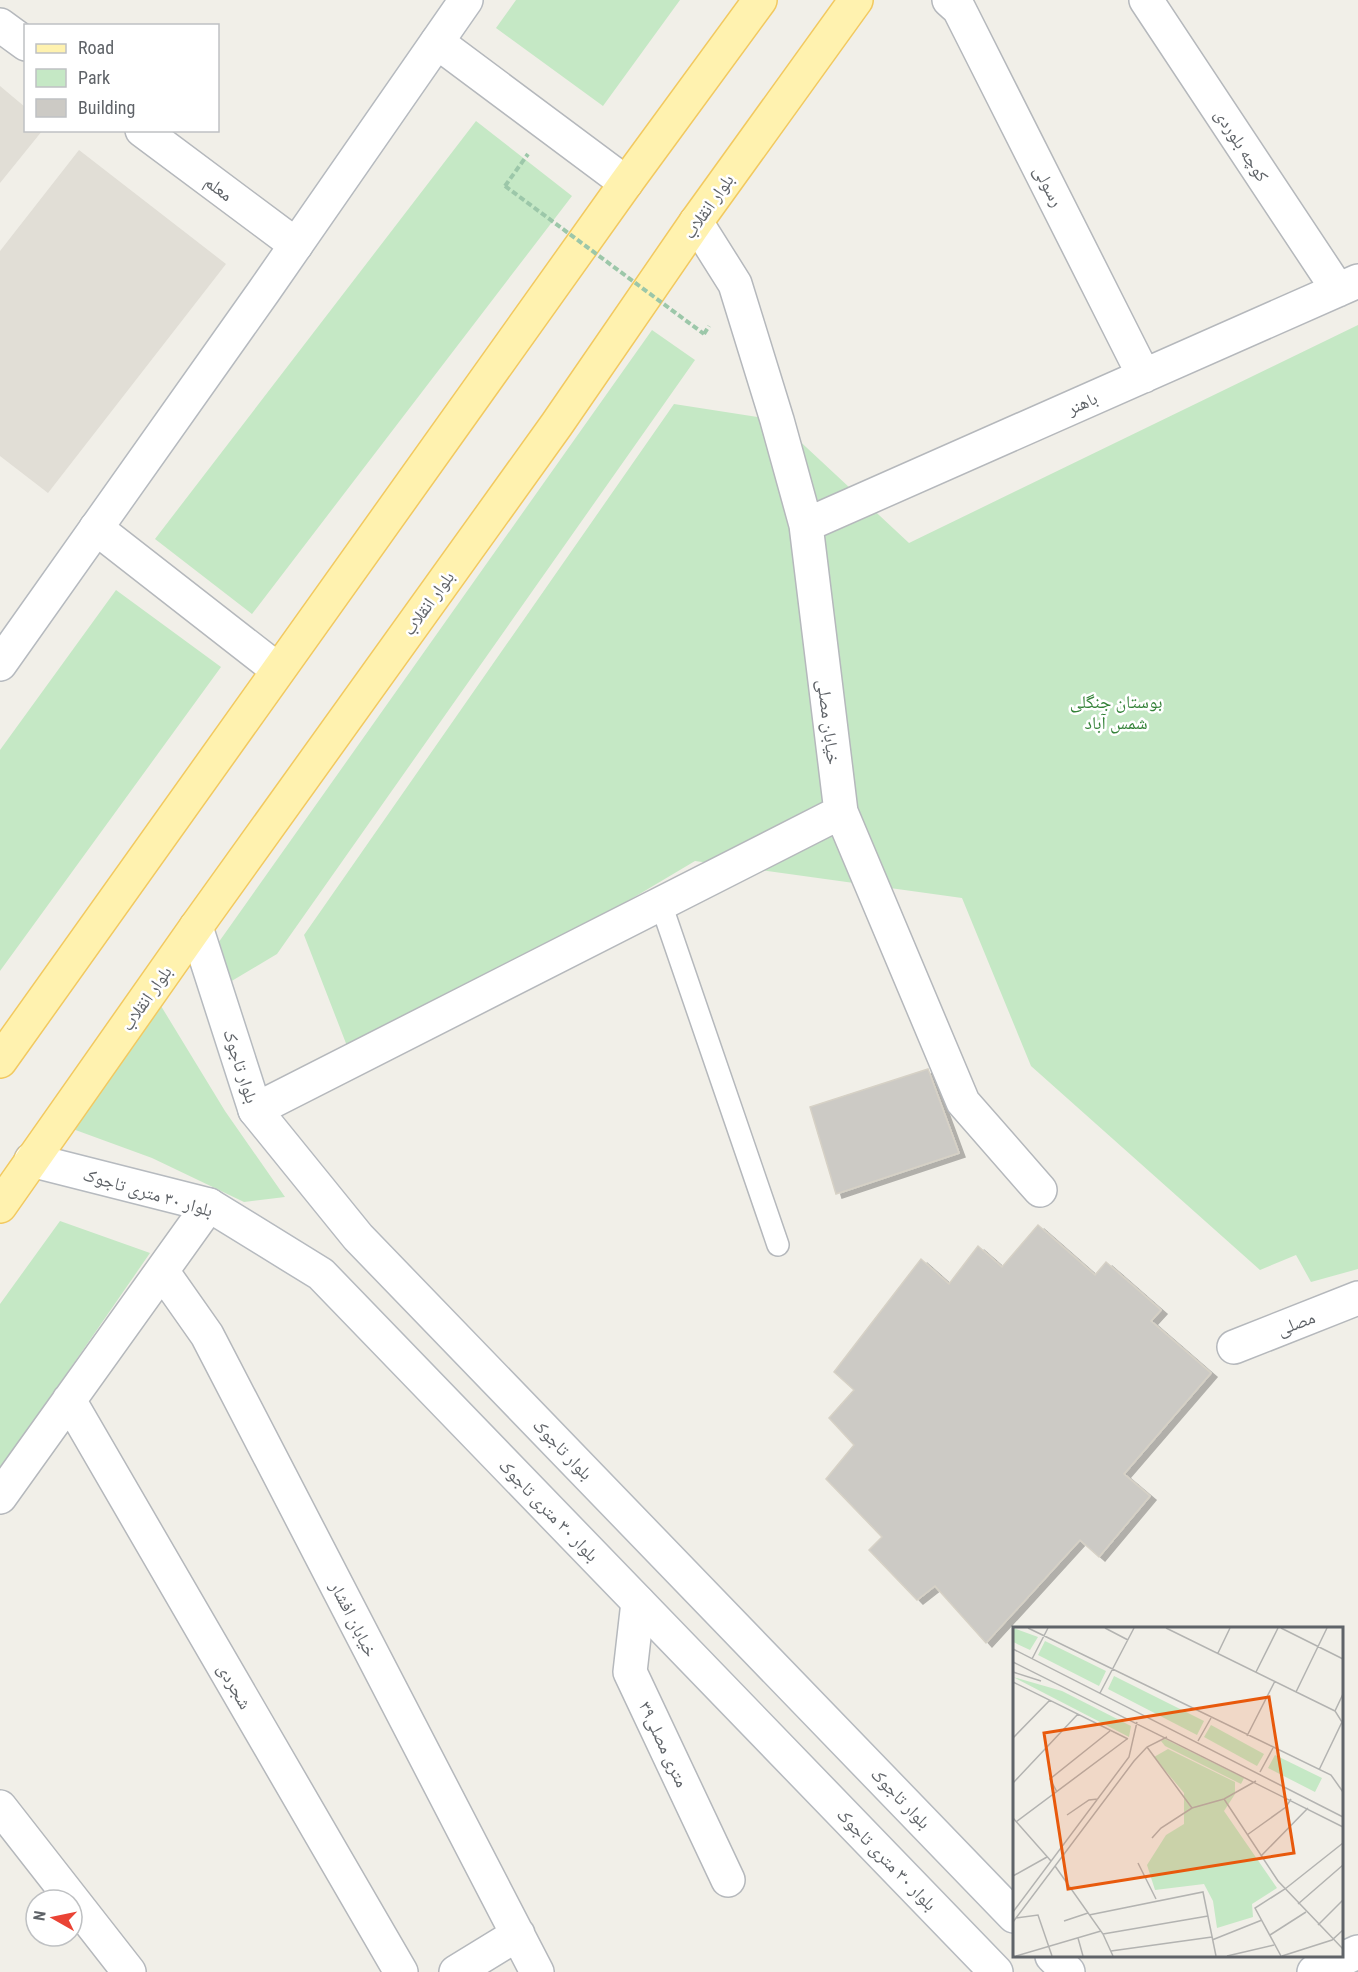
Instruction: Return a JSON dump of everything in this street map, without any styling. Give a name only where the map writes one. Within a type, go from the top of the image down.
[{"type":"main road","points":[[0,1061],[626,183],[760,0]]},
{"type":"main road","name":"بلوار انقلاب","points":[[0,1206],[196,927],[557,424],[696,222],[856,0]]},
{"type":"street","points":[[0,664],[466,0]]},
{"type":"street","name":"رسولی","points":[[949,0],[959,9],[1144,376]]},
{"type":"street","name":"کوچه بلوردی","points":[[1146,0],[1348,286]]},
{"type":"street","points":[[0,25],[24,43]]},
{"type":"street","points":[[437,42],[626,183]]},
{"type":"street","name":"معلم","points":[[145,132],[296,245]]},
{"type":"street","name":"خیابان مصلی","points":[[696,222],[735,284],[777,420],[806,525],[841,812],[963,1102],[1040,1190]]},
{"type":"street","name":"باهنر","points":[[806,525],[1348,286]]},
{"type":"street","points":[[96,528],[278,670]]},
{"type":"street","points":[[255,1110],[841,812]]},
{"type":"street","name":"بلوار تاجوک","points":[[196,927],[255,1110],[358,1237],[1013,1915]]},
{"type":"street","name":"بلوار ۳۰ متری تاجوک","points":[[31,1160],[209,1205],[321,1274],[996,1972]]},
{"type":"street","points":[[0,1497],[209,1205]]},
{"type":"street","name":"خیابان افشار","points":[[162,1271],[207,1335],[537,1972]]},
{"type":"street","name":"مصلی","points":[[1234,1347],[1358,1298]]},
{"type":"street","name":"شجردی","points":[[69,1400],[401,1972]]},
{"type":"street","name":"۳۹متری مصلی","points":[[638,1602],[630,1672],[728,1880]]},
{"type":"street","points":[[0,1806],[129,1972]]},
{"type":"street","points":[[456,1972],[518,1934]]},
{"type":"street","points":[[1314,1972],[1358,1952]]},
{"type":"street","points":[[1053,1957],[1068,1972]]},
{"type":"lane","points":[[661,904],[778,1245]]},
{"type":"path","points":[[505,186],[704,334]]},
{"type":"shaded area","points":[[0,86],[24,106],[24,132],[41,132],[0,183]]},
{"type":"shaded area","points":[[79,150],[226,264],[48,493],[0,456],[0,251]]},
{"type":"green space","points":[[516,0],[680,0],[603,106],[496,28]]},
{"type":"green space","points":[[476,121],[572,196],[252,614],[155,539]]},
{"type":"green space","name":"بوستان جنگلی شمس آباد","points":[[1358,325],[1358,1269],[1311,1282],[1296,1255],[1260,1270],[1031,1066],[962,898],[695,861],[354,1064],[304,935],[674,404],[777,420],[909,543]]},
{"type":"green space","points":[[652,330],[695,360],[277,954],[230,982],[216,946]]},
{"type":"green space","points":[[116,590],[221,667],[0,971],[0,750]]},
{"type":"green space","points":[[161,1006],[225,1111],[285,1197],[244,1202],[152,1158],[70,1128]]},
{"type":"green space","points":[[60,1221],[150,1253],[0,1470],[0,1304]]},
{"type":"building","points":[[928,1069],[959,1153],[836,1194],[810,1107]]},
{"type":"building","points":[[1038,1225],[1095,1275],[1106,1262],[1161,1310],[1151,1321],[1211,1373],[1124,1474],[1150,1496],[1099,1557],[1080,1540],[986,1643],[935,1586],[917,1600],[869,1550],[882,1537],[826,1479],[854,1445],[829,1418],[854,1390],[834,1372],[921,1259],[949,1284],[978,1246],[1002,1267]]}]
